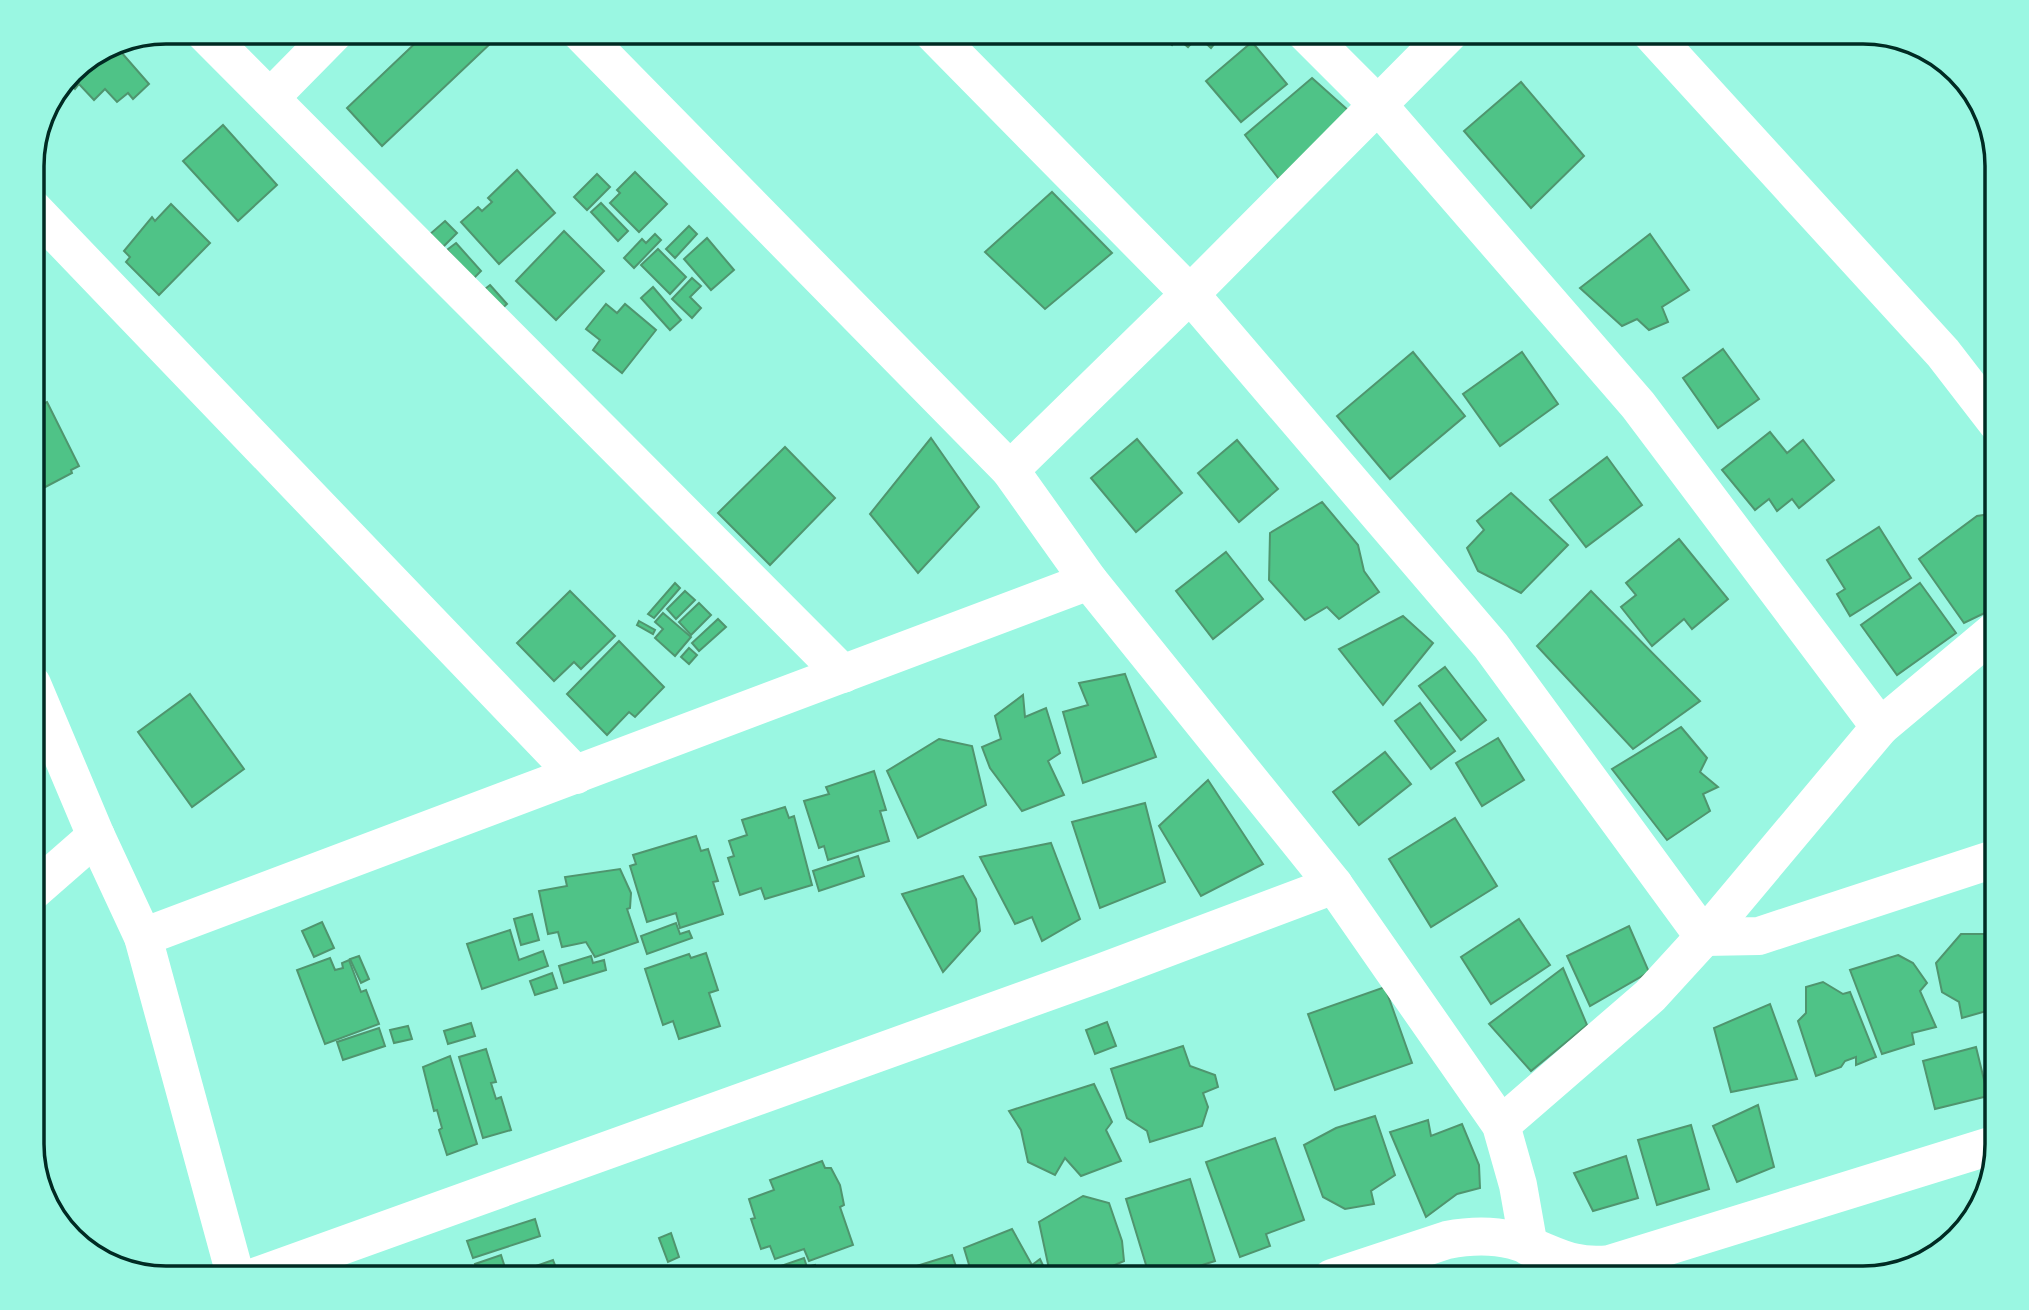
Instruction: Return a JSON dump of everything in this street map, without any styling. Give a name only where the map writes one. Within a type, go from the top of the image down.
[{"type":"street","points":[[216,44],[843,674]]},
{"type":"street","points":[[270,98],[323,44]]},
{"type":"street","points":[[592,44],[1010,470],[1090,581],[1334,885],[1500,1125],[1518,1185],[1529,1247]]},
{"type":"street","points":[[944,44],[1190,295],[1491,646],[1704,937]]},
{"type":"street","points":[[1317,44],[1378,105],[1638,405],[1880,727]]},
{"type":"street","points":[[1010,470],[1190,295],[1438,44]]},
{"type":"street","points":[[1661,44],[1942,353],[1985,408]]},
{"type":"street","points":[[44,221],[576,775]]},
{"type":"street","points":[[143,937],[1090,581]]},
{"type":"street","points":[[1500,1125],[1650,996],[1704,937],[1880,727],[1985,639]]},
{"type":"street","points":[[44,712],[96,836],[143,937],[232,1266]]},
{"type":"street","points":[[44,882],[96,836]]},
{"type":"street","points":[[1704,937],[1759,936],[1985,862]]},
{"type":"street","points":[[289,1266],[1100,973],[1334,885]]},
{"type":"street","points":[[1594,1266],[1610,1264],[1985,1148]]},
{"type":"street","points":[[1373,1266],[1464,1237],[1493,1237],[1583,1266]]},
{"type":"building","points":[[414,44],[490,44],[382,146],[347,108]]},
{"type":"building","points":[[1250,44],[1254,44],[1287,84],[1241,122],[1206,81]]},
{"type":"building","points":[[121,52],[149,84],[133,99],[128,93],[117,102],[105,89],[94,100],[79,84],[75,89],[74,87],[80,80],[98,64]]},
{"type":"building","points":[[1312,78],[1349,111],[1282,183],[1245,135]]},
{"type":"building","points":[[1521,82],[1584,156],[1531,208],[1464,131]]},
{"type":"building","points":[[223,125],[277,185],[238,221],[183,161]]},
{"type":"building","points":[[517,170],[555,213],[499,264],[461,222],[478,207],[482,211],[492,202],[488,198]]},
{"type":"building","points":[[635,172],[667,204],[639,232],[610,203],[620,193],[617,190]]},
{"type":"building","points":[[597,174],[610,187],[587,210],[574,197]]},
{"type":"building","points":[[1052,192],[1112,253],[1045,309],[985,252]]},
{"type":"building","points":[[601,203],[628,231],[618,241],[591,212]]},
{"type":"building","points":[[171,204],[210,243],[159,295],[126,262],[130,257],[124,251],[152,217],[155,221]]},
{"type":"building","points":[[445,221],[457,233],[442,248],[429,235]]},
{"type":"building","points":[[689,226],[697,234],[675,258],[666,249]]},
{"type":"building","points":[[564,231],[604,271],[556,320],[516,281]]},
{"type":"building","points":[[655,234],[661,240],[634,268],[624,258],[642,239],[646,243]]},
{"type":"building","points":[[1650,234],[1689,290],[1662,307],[1668,322],[1649,330],[1637,319],[1622,326],[1580,288]]},
{"type":"building","points":[[707,238],[734,270],[711,290],[684,259]]},
{"type":"building","points":[[456,243],[481,271],[473,279],[447,250]]},
{"type":"building","points":[[658,249],[686,277],[670,294],[641,265]]},
{"type":"building","points":[[692,278],[701,286],[690,297],[701,308],[692,318],[672,299]]},
{"type":"building","points":[[490,285],[507,304],[497,313],[480,293]]},
{"type":"building","points":[[653,287],[681,320],[670,330],[641,298]]},
{"type":"building","points":[[606,304],[617,313],[625,304],[656,330],[622,373],[593,350],[600,340],[586,329]]},
{"type":"building","points":[[1723,349],[1759,399],[1718,428],[1683,378]]},
{"type":"building","points":[[1413,352],[1465,416],[1390,479],[1337,416]]},
{"type":"building","points":[[1522,352],[1558,404],[1500,446],[1463,394]]},
{"type":"building","points":[[47,402],[79,466],[71,470],[72,473],[44,488],[44,403]]},
{"type":"building","points":[[1770,432],[1787,453],[1803,440],[1834,480],[1799,508],[1792,499],[1777,511],[1769,499],[1755,510],[1722,470]]},
{"type":"building","points":[[931,438],[979,507],[918,573],[870,514]]},
{"type":"building","points":[[1137,439],[1182,493],[1136,532],[1091,478]]},
{"type":"building","points":[[1237,440],[1278,489],[1239,522],[1198,473]]},
{"type":"building","points":[[785,447],[835,498],[770,565],[718,513]]},
{"type":"building","points":[[1607,457],[1642,505],[1586,547],[1550,500]]},
{"type":"building","points":[[1511,493],[1568,545],[1521,593],[1478,571],[1467,548],[1484,530],[1477,521]]},
{"type":"building","points":[[1322,502],[1358,545],[1364,571],[1379,592],[1339,619],[1327,607],[1305,620],[1269,580],[1270,533]]},
{"type":"building","points":[[1985,515],[1985,613],[1964,623],[1919,559],[1977,516]]},
{"type":"building","points":[[1879,527],[1911,578],[1850,616],[1837,594],[1845,589],[1827,560]]},
{"type":"building","points":[[1679,539],[1728,599],[1692,629],[1684,619],[1652,646],[1621,607],[1636,595],[1626,583]]},
{"type":"building","points":[[1226,552],[1263,599],[1213,639],[1176,591]]},
{"type":"building","points":[[675,583],[680,588],[654,618],[648,614]]},
{"type":"building","points":[[1920,583],[1956,633],[1897,675],[1861,625]]},
{"type":"building","points":[[570,591],[615,636],[581,669],[574,662],[554,681],[517,643]]},
{"type":"building","points":[[685,591],[695,600],[676,619],[667,609]]},
{"type":"building","points":[[1591,591],[1700,701],[1633,749],[1537,646]]},
{"type":"building","points":[[699,603],[711,615],[691,635],[679,622]]},
{"type":"building","points":[[663,613],[691,637],[675,656],[655,638],[663,629],[655,622]]},
{"type":"building","points":[[1403,616],[1433,643],[1383,705],[1339,649]]},
{"type":"building","points":[[718,619],[726,627],[699,651],[692,643]]},
{"type":"building","points":[[639,621],[655,630],[653,634],[637,625]]},
{"type":"building","points":[[619,641],[664,687],[635,717],[629,712],[607,735],[567,694]]},
{"type":"building","points":[[689,648],[697,655],[689,664],[681,657]]},
{"type":"building","points":[[1445,667],[1486,720],[1461,740],[1419,686]]},
{"type":"building","points":[[1125,674],[1156,757],[1083,783],[1063,712],[1088,705],[1079,683]]},
{"type":"building","points":[[190,694],[244,769],[192,807],[138,732]]},
{"type":"building","points":[[1023,695],[1025,717],[1046,708],[1060,753],[1048,761],[1064,795],[1022,811],[990,768],[982,747],[1001,739],[995,716]]},
{"type":"building","points":[[1420,703],[1455,751],[1431,769],[1395,721]]},
{"type":"building","points":[[1681,727],[1707,758],[1700,772],[1718,787],[1703,794],[1710,811],[1667,840],[1612,769]]},
{"type":"building","points":[[1498,738],[1524,780],[1482,806],[1456,763]]},
{"type":"building","points":[[939,739],[972,746],[986,805],[918,838],[887,771]]},
{"type":"building","points":[[1385,752],[1411,784],[1359,825],[1333,792]]},
{"type":"building","points":[[874,771],[886,810],[880,811],[889,841],[828,860],[824,846],[819,848],[804,801],[829,794],[826,787]]},
{"type":"building","points":[[1208,780],[1263,864],[1201,896],[1159,826]]},
{"type":"building","points":[[1145,803],[1165,882],[1100,908],[1072,822]]},
{"type":"building","points":[[785,807],[789,818],[794,816],[812,885],[765,899],[761,888],[740,895],[728,858],[734,856],[729,841],[747,835],[742,820]]},
{"type":"building","points":[[1455,818],[1497,886],[1431,927],[1389,859]]},
{"type":"building","points":[[696,836],[701,851],[708,849],[718,881],[713,882],[723,914],[680,928],[676,913],[647,922],[630,866],[636,864],[633,855]]},
{"type":"building","points":[[1051,843],[1080,919],[1042,941],[1032,917],[1015,924],[980,857]]},
{"type":"building","points":[[858,856],[864,876],[819,891],[813,871]]},
{"type":"building","points":[[620,869],[631,893],[630,908],[627,909],[638,942],[595,957],[586,942],[562,947],[558,932],[548,934],[539,891],[567,886],[565,877]]},
{"type":"building","points":[[963,876],[976,899],[980,931],[943,972],[902,894]]},
{"type":"building","points":[[532,914],[539,940],[521,945],[514,919]]},
{"type":"building","points":[[1519,919],[1550,965],[1491,1004],[1461,957]]},
{"type":"building","points":[[322,922],[334,948],[314,957],[302,931]]},
{"type":"building","points":[[676,923],[680,934],[689,931],[692,938],[647,954],[641,936]]},
{"type":"building","points":[[1629,926],[1649,972],[1590,1006],[1567,956]]},
{"type":"building","points":[[510,930],[519,960],[543,951],[548,966],[482,989],[467,944]]},
{"type":"building","points":[[1961,934],[1985,934],[1985,1011],[1962,1018],[1959,1002],[1942,992],[1936,963]]},
{"type":"building","points":[[706,953],[718,990],[709,993],[720,1026],[679,1039],[673,1021],[663,1025],[645,969],[689,954],[691,958]]},
{"type":"building","points":[[1898,955],[1913,963],[1927,983],[1920,991],[1936,1027],[1912,1033],[1914,1044],[1882,1054],[1850,970]]},
{"type":"building","points":[[359,956],[369,979],[361,983],[350,959]]},
{"type":"building","points":[[591,956],[593,963],[604,960],[606,970],[564,983],[559,966]]},
{"type":"building","points":[[330,958],[335,970],[343,968],[342,963],[349,960],[361,992],[366,990],[379,1024],[325,1044],[297,970]]},
{"type":"building","points":[[1563,968],[1587,1025],[1531,1071],[1489,1024]]},
{"type":"building","points":[[552,973],[557,988],[535,995],[530,981]]},
{"type":"building","points":[[1823,982],[1843,994],[1850,992],[1876,1057],[1856,1065],[1856,1057],[1845,1061],[1841,1067],[1816,1076],[1798,1021],[1806,1013],[1806,987]]},
{"type":"building","points":[[1385,987],[1412,1063],[1335,1090],[1308,1014]]},
{"type":"building","points":[[1770,1004],[1797,1079],[1731,1092],[1714,1028]]},
{"type":"building","points":[[1107,1022],[1116,1046],[1095,1054],[1086,1030]]},
{"type":"building","points":[[471,1023],[475,1036],[448,1044],[444,1031]]},
{"type":"building","points":[[408,1026],[412,1039],[394,1043],[390,1030]]},
{"type":"building","points":[[379,1028],[385,1046],[343,1060],[337,1042]]},
{"type":"building","points":[[1183,1046],[1190,1066],[1215,1075],[1218,1087],[1203,1093],[1208,1107],[1202,1126],[1150,1142],[1147,1131],[1127,1118],[1111,1069]]},
{"type":"building","points":[[1976,1047],[1985,1084],[1985,1097],[1935,1109],[1923,1061]]},
{"type":"building","points":[[486,1049],[496,1082],[491,1083],[496,1099],[501,1097],[511,1130],[483,1138],[459,1057]]},
{"type":"building","points":[[450,1056],[477,1144],[447,1155],[439,1130],[442,1128],[437,1110],[434,1111],[423,1067]]},
{"type":"building","points":[[1094,1084],[1112,1122],[1106,1130],[1121,1161],[1081,1176],[1065,1158],[1055,1175],[1028,1162],[1021,1130],[1009,1111]]},
{"type":"building","points":[[1758,1105],[1774,1167],[1737,1182],[1713,1126]]},
{"type":"building","points":[[1375,1116],[1395,1175],[1371,1191],[1374,1204],[1345,1209],[1323,1197],[1304,1145],[1336,1128]]},
{"type":"building","points":[[1428,1120],[1431,1136],[1462,1124],[1479,1165],[1480,1188],[1457,1194],[1426,1217],[1390,1132]]},
{"type":"building","points":[[1691,1125],[1709,1189],[1657,1205],[1638,1140]]},
{"type":"building","points":[[1275,1138],[1304,1220],[1266,1234],[1270,1246],[1240,1257],[1206,1162]]},
{"type":"building","points":[[1626,1156],[1638,1198],[1593,1211],[1574,1173]]},
{"type":"building","points":[[822,1161],[825,1168],[831,1168],[840,1185],[844,1205],[840,1207],[853,1245],[809,1261],[804,1249],[775,1259],[770,1246],[761,1249],[751,1219],[755,1218],[749,1199],[774,1190],[770,1180]]},
{"type":"building","points":[[1190,1179],[1215,1261],[1199,1266],[1146,1266],[1126,1199]]},
{"type":"building","points":[[1083,1196],[1109,1203],[1122,1241],[1124,1261],[1112,1266],[1048,1266],[1039,1222]]},
{"type":"building","points":[[535,1219],[540,1236],[473,1258],[467,1241]]},
{"type":"building","points":[[1012,1229],[1032,1265],[1040,1259],[1043,1266],[969,1266],[964,1248]]},
{"type":"building","points":[[671,1233],[679,1257],[668,1262],[659,1238]]},
{"type":"building","points":[[501,1255],[504,1266],[476,1266]]},
{"type":"building","points":[[952,1255],[956,1266],[916,1266]]},
{"type":"building","points":[[804,1258],[807,1266],[781,1266]]},
{"type":"building","points":[[553,1260],[555,1266],[536,1266]]}]
